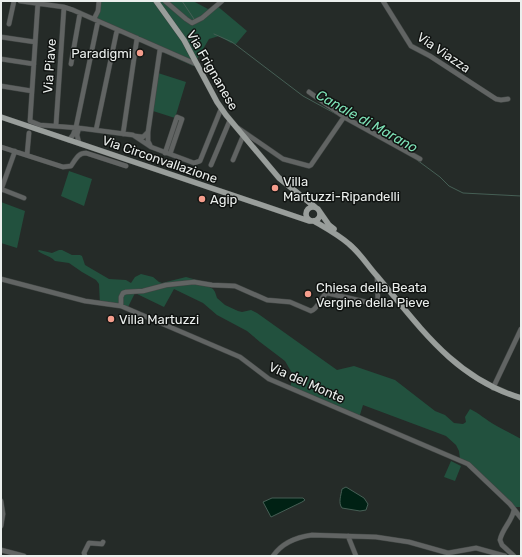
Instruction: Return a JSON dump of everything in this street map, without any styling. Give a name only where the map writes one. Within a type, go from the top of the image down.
[{"type":"main road","name":"Via Frignanese","points":[[156,1],[178,30],[221,109],[279,178],[315,207]]},
{"type":"main road","name":"Via Circonvallazione","points":[[1,117],[304,217],[340,237]]},
{"type":"main road","points":[[305,199],[308,209]]},
{"type":"main road","points":[[304,217],[308,209],[315,207],[319,209],[329,225],[355,250],[439,348],[457,364],[493,388],[521,398]]},
{"type":"main road","points":[[313,221],[319,218],[320,212]]},
{"type":"street","points":[[9,24],[14,1]]},
{"type":"street","points":[[20,1],[38,2],[62,7],[80,13],[198,65]]},
{"type":"street","name":"Via Piave","points":[[56,125],[62,7],[60,1]]},
{"type":"street","points":[[80,143],[77,135],[78,127],[99,1]]},
{"type":"street","points":[[165,1],[192,23],[202,18],[222,1]]},
{"type":"street","name":"Via Viazza","points":[[383,1],[411,46],[430,56],[496,99],[508,99]]},
{"type":"street","points":[[38,2],[30,121],[40,125],[78,127],[143,137],[148,132]]},
{"type":"street","points":[[71,64],[80,13]]},
{"type":"street","points":[[96,130],[117,30]]},
{"type":"street","points":[[1,37],[35,42]]},
{"type":"street","points":[[123,134],[137,38]]},
{"type":"street","points":[[151,147],[148,141],[148,132],[160,49]]},
{"type":"street","points":[[1,59],[34,64]]},
{"type":"street","points":[[1,86],[32,91]]},
{"type":"street","points":[[309,92],[343,118],[420,159]]},
{"type":"street","points":[[133,136],[151,147],[194,163],[200,161],[221,109]]},
{"type":"street","points":[[177,117],[182,118],[168,154],[177,117]]},
{"type":"street","points":[[235,127],[243,130],[283,159],[309,166],[343,118]]},
{"type":"street","points":[[211,165],[230,120]]},
{"type":"street","points":[[69,140],[78,127]]},
{"type":"street","points":[[27,155],[29,133]]},
{"type":"street","points":[[233,160],[243,136]]},
{"type":"street","points":[[1,147],[63,167],[71,166],[81,153],[86,153],[126,166]]},
{"type":"street","points":[[14,151],[1,190],[24,198]]},
{"type":"street","points":[[121,306],[121,297],[123,293],[143,291],[166,285],[190,282],[236,286],[267,300],[290,302],[310,311],[315,310],[323,295],[327,293],[375,304],[378,302],[377,276]]},
{"type":"street","name":"Via del Monte","points":[[1,279],[85,301],[121,306],[240,357],[264,376],[463,462],[474,469],[510,504],[521,518]]},
{"type":"street","points":[[493,388],[521,329]]},
{"type":"street","points":[[1,501],[3,510],[1,526]]},
{"type":"street","points":[[514,510],[500,540],[514,556]]},
{"type":"street","points":[[273,556],[284,545],[302,537],[312,535],[376,537],[409,542],[448,553],[476,548],[505,556]]},
{"type":"street","points":[[348,536],[356,556]]},
{"type":"street","points":[[83,555],[89,543],[100,545],[103,542]]},
{"type":"street","points":[[1,550],[24,556]]},
{"type":"shaded area","points":[[99,1],[193,1],[208,9],[216,5],[247,31],[236,44],[231,43],[219,36],[209,39],[193,66],[97,22]]},
{"type":"shaded area","points":[[158,73],[186,82],[175,118],[153,111]]},
{"type":"shaded area","points":[[69,171],[92,179],[84,206],[61,196]]},
{"type":"shaded area","points":[[1,202],[25,211],[17,248],[1,243]]},
{"type":"shaded area","points":[[62,250],[72,255],[80,255],[82,256],[85,265],[109,279],[126,280],[131,283],[135,277],[141,274],[153,277],[162,283],[186,277],[197,280],[213,289],[217,298],[225,305],[242,312],[251,310],[257,313],[337,370],[354,366],[395,380],[435,411],[445,415],[454,423],[463,424],[466,422],[465,417],[470,409],[521,439],[521,507],[515,507],[460,459],[459,451],[456,445],[446,436],[363,405],[359,418],[290,387],[292,373],[285,361],[247,331],[217,315],[203,303],[174,289],[164,307],[135,293],[127,309],[100,305],[99,284],[96,280],[69,263],[55,261],[42,254],[38,251],[52,253]]},
{"type":"shaded area","points":[[451,461],[461,466],[455,481],[444,477]]},
{"type":"shaded area","points":[[346,487],[364,498],[368,504],[366,510],[360,511],[342,508],[340,501],[342,489]]},
{"type":"shaded area","points":[[272,498],[303,498],[305,500],[271,517],[263,502]]},
{"type":"waterway","name":"Canale di Marano","points":[[182,1],[194,19]]},
{"type":"waterway","name":"Canale di Marano","points":[[214,34],[232,42],[303,96],[336,114]]},
{"type":"waterway","name":"Canale di Marano","points":[[417,160],[440,177],[449,186],[463,193],[521,196]]},
{"type":"place","name":"Paradigmi","points":[[140,53]]},
{"type":"place","name":"Villa Martuzzi-Ripandelli","points":[[275,188]]},
{"type":"place","name":"Agip","points":[[202,199]]},
{"type":"place","name":"Chiesa della Beata Vergine della Pieve","points":[[308,294]]},
{"type":"place","name":"Villa Martuzzi","points":[[111,319]]}]
